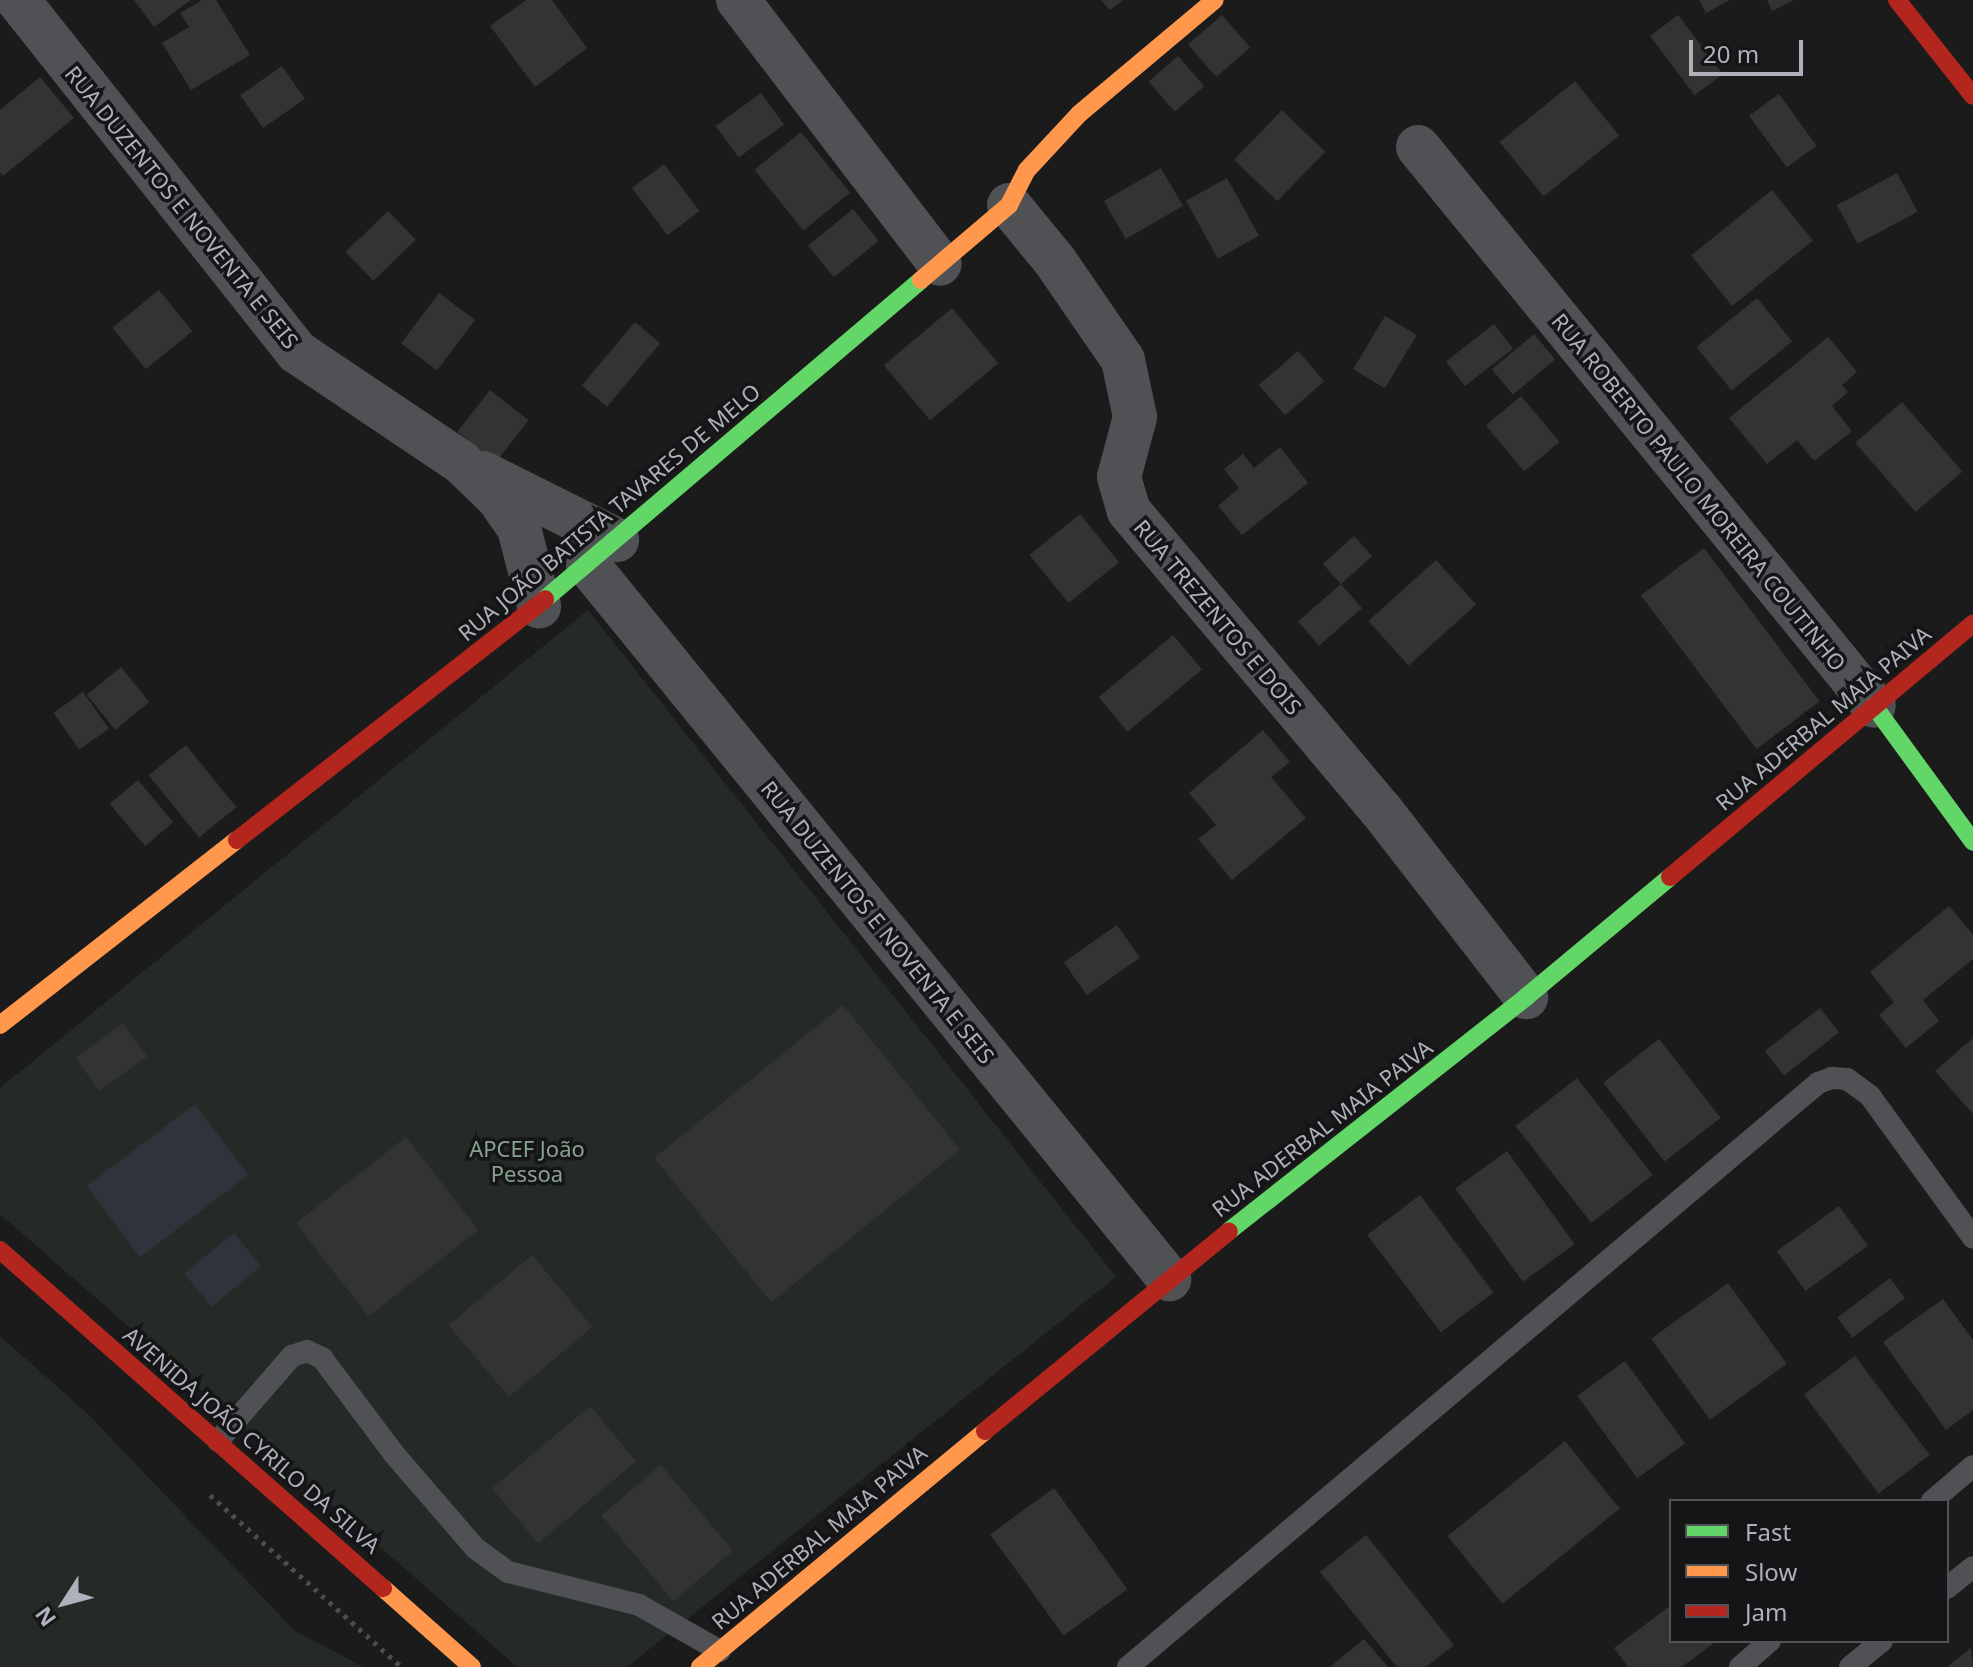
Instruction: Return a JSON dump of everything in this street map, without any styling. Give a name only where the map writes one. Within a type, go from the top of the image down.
[{"type":"street","name":"RUA DUZENTOS E NOVENTA E SEIS","points":[[18,0],[297,352],[461,462],[498,498],[519,528],[539,606]]},
{"type":"street","points":[[738,0],[940,264]]},
{"type":"street","name":"RUA JOÃO BATISTA TAVARES DE MELO","points":[[0,1025],[539,606],[1009,205],[1027,170],[1079,114],[1215,0]]},
{"type":"street","points":[[1897,0],[1973,96]]},
{"type":"street","name":"RUA ROBERTO PAULO MOREIRA COUTINHO","points":[[1418,147],[1874,706],[1973,842]]},
{"type":"street","name":"RUA TREZENTOS E DOIS","points":[[1009,205],[1064,273],[1123,360],[1135,417],[1119,477],[1129,511],[1381,810],[1526,997]]},
{"type":"street","points":[[461,462],[602,552]]},
{"type":"street","name":"RUA DUZENTOS E NOVENTA E SEIS","points":[[602,552],[1169,1279]]},
{"type":"street","name":"RUA ADERBAL MAIA PAIVA","points":[[700,1667],[1169,1279],[1526,997],[1973,624]]},
{"type":"street","name":"AVENIDA JOÃO CYRILO DA SILVA","points":[[0,1250],[472,1667]]},
{"type":"lane","points":[[1128,1667],[1818,1083],[1832,1078],[1847,1079],[1870,1096],[1973,1238]]},
{"type":"lane","points":[[218,1441],[292,1356],[307,1351],[322,1358],[394,1454],[475,1548],[508,1572],[639,1605],[720,1651]]},
{"type":"lane","points":[[1934,1499],[1973,1466]]},
{"type":"lane","points":[[1949,1586],[1973,1567]]},
{"type":"lane","points":[[1740,1667],[1768,1643]]},
{"type":"lane","points":[[1850,1667],[1880,1643]]},
{"type":"path","points":[[202,1488],[402,1667]]},
{"type":"green space","name":"APCEF João Pessoa","points":[[588,610],[1116,1277],[627,1667],[517,1667],[0,1214],[0,1088]]},
{"type":"green space","points":[[0,1336],[88,1414],[295,1631],[364,1667],[0,1667]]},
{"type":"shaded area","points":[[195,1104],[249,1175],[140,1257],[86,1186]]},
{"type":"shaded area","points":[[234,1233],[261,1266],[211,1307],[184,1273]]},
{"type":"building","points":[[134,0],[191,0],[154,27]]},
{"type":"building","points":[[202,0],[216,0],[250,55],[191,90],[162,43],[189,27],[180,13]]},
{"type":"building","points":[[526,0],[552,0],[587,48],[535,87],[490,26]]},
{"type":"building","points":[[1101,0],[1123,0],[1110,10]]},
{"type":"building","points":[[1699,0],[1730,0],[1706,13]]},
{"type":"building","points":[[1767,0],[1794,0],[1772,11]]},
{"type":"building","points":[[1222,15],[1250,47],[1216,77],[1188,45]]},
{"type":"building","points":[[1678,15],[1723,74],[1695,95],[1650,36]]},
{"type":"building","points":[[1178,56],[1204,86],[1175,112],[1149,82]]},
{"type":"building","points":[[282,66],[305,99],[263,128],[240,95]]},
{"type":"building","points":[[40,77],[74,118],[3,176],[0,172],[0,110]]},
{"type":"building","points":[[1575,81],[1619,135],[1544,196],[1500,142]]},
{"type":"building","points":[[761,93],[784,125],[739,157],[716,126]]},
{"type":"building","points":[[1779,94],[1817,146],[1787,168],[1749,116]]},
{"type":"building","points":[[1282,110],[1325,152],[1277,201],[1234,160]]},
{"type":"building","points":[[801,132],[850,193],[803,230],[754,170]]},
{"type":"building","points":[[664,164],[700,211],[668,235],[632,188]]},
{"type":"building","points":[[1161,168],[1183,206],[1126,239],[1104,201]]},
{"type":"building","points":[[1897,173],[1918,212],[1858,244],[1837,205]]},
{"type":"building","points":[[1227,178],[1259,236],[1218,259],[1186,201]]},
{"type":"building","points":[[1772,190],[1813,241],[1732,306],[1691,255]]},
{"type":"building","points":[[853,209],[879,241],[834,277],[808,246]]},
{"type":"building","points":[[388,211],[416,240],[373,281],[346,252]]},
{"type":"building","points":[[159,290],[192,331],[146,369],[112,328]]},
{"type":"building","points":[[439,293],[475,320],[437,370],[401,343]]},
{"type":"building","points":[[1757,298],[1792,342],[1732,391],[1696,347]]},
{"type":"building","points":[[952,308],[998,363],[930,420],[884,365]]},
{"type":"building","points":[[1385,316],[1417,335],[1385,388],[1353,369]]},
{"type":"building","points":[[635,322],[660,343],[607,407],[582,386]]},
{"type":"building","points":[[1494,324],[1513,348],[1465,386],[1446,362]]},
{"type":"building","points":[[1534,334],[1555,359],[1513,395],[1492,369]]},
{"type":"building","points":[[1828,337],[1857,372],[1842,385],[1848,392],[1832,406],[1852,431],[1814,461],[1797,440],[1767,464],[1729,418]]},
{"type":"building","points":[[1298,351],[1324,381],[1285,415],[1259,385]]},
{"type":"building","points":[[490,390],[529,420],[496,462],[457,432]]},
{"type":"building","points":[[1521,396],[1560,442],[1524,472],[1486,426]]},
{"type":"building","points":[[1902,402],[1962,471],[1916,512],[1855,443]]},
{"type":"building","points":[[1280,447],[1308,483],[1242,535],[1218,506],[1239,488],[1224,469],[1243,454],[1254,468]]},
{"type":"building","points":[[1080,514],[1119,562],[1069,603],[1029,555]]},
{"type":"building","points":[[1354,536],[1372,556],[1341,584],[1323,564]]},
{"type":"building","points":[[1704,548],[1820,701],[1756,749],[1641,596]]},
{"type":"building","points":[[1436,560],[1476,605],[1409,665],[1368,621]]},
{"type":"building","points":[[1341,584],[1362,608],[1319,646],[1298,621]]},
{"type":"building","points":[[1173,635],[1202,669],[1128,732],[1099,697]]},
{"type":"building","points":[[121,667],[149,702],[115,730],[87,695]]},
{"type":"building","points":[[83,692],[109,729],[79,750],[54,713]]},
{"type":"building","points":[[1263,730],[1290,762],[1271,777],[1306,818],[1232,880],[1198,839],[1216,825],[1189,793]]},
{"type":"building","points":[[186,745],[236,807],[199,837],[149,775]]},
{"type":"building","points":[[138,780],[173,822],[145,846],[110,804]]},
{"type":"building","points":[[1949,906],[1973,935],[1973,959],[1923,1000],[1939,1021],[1906,1048],[1879,1015],[1894,1002],[1870,972]]},
{"type":"building","points":[[1117,925],[1140,958],[1087,995],[1064,962]]},
{"type":"building","points":[[843,1005],[960,1150],[771,1302],[654,1158]]},
{"type":"building","points":[[1820,1008],[1839,1032],[1784,1076],[1765,1051]]},
{"type":"building","points":[[123,1023],[147,1056],[99,1091],[75,1058]]},
{"type":"building","points":[[1973,1038],[1973,1114],[1935,1071]]},
{"type":"building","points":[[1659,1039],[1721,1118],[1665,1162],[1603,1083]]},
{"type":"building","points":[[1577,1078],[1653,1175],[1591,1223],[1516,1126]]},
{"type":"building","points":[[406,1137],[479,1230],[368,1316],[296,1223]]},
{"type":"building","points":[[1507,1151],[1575,1244],[1523,1282],[1455,1189]]},
{"type":"building","points":[[1420,1195],[1493,1292],[1441,1332],[1367,1235]]},
{"type":"building","points":[[1839,1206],[1868,1246],[1806,1291],[1777,1251]]},
{"type":"building","points":[[532,1255],[592,1327],[509,1397],[449,1325]]},
{"type":"building","points":[[1890,1278],[1905,1298],[1852,1338],[1837,1318]]},
{"type":"building","points":[[1728,1283],[1787,1364],[1710,1420],[1651,1339]]},
{"type":"building","points":[[1943,1299],[1973,1340],[1973,1410],[1946,1430],[1883,1342]]},
{"type":"building","points":[[1855,1356],[1930,1455],[1879,1494],[1804,1395]]},
{"type":"building","points":[[1625,1361],[1685,1444],[1637,1478],[1577,1396]]},
{"type":"building","points":[[590,1406],[636,1461],[538,1543],[492,1488]]},
{"type":"building","points":[[1565,1441],[1620,1509],[1502,1604],[1448,1536]]},
{"type":"building","points":[[661,1465],[733,1551],[673,1601],[601,1515]]},
{"type":"building","points":[[1054,1488],[1127,1589],[1064,1636],[990,1534]]},
{"type":"building","points":[[1366,1535],[1454,1645],[1426,1667],[1397,1667],[1320,1572]]},
{"type":"building","points":[[1669,1607],[1669,1643],[1713,1643],[1682,1667],[1628,1667],[1614,1648]]},
{"type":"building","points":[[1364,1639],[1388,1667],[1330,1667]]},
{"type":"building","points":[[1971,1648],[1973,1667],[1947,1667]]},
{"type":"traffic: fast","points":[[545,599],[921,280]]},
{"type":"traffic: fast","points":[[1874,706],[1973,842]]},
{"type":"traffic: fast","points":[[1229,1231],[1526,997],[1670,877]]},
{"type":"traffic: slow","points":[[921,280],[1009,205],[1027,170],[1079,114],[1215,0]]},
{"type":"traffic: slow","points":[[0,1025],[237,840]]},
{"type":"traffic: slow","points":[[700,1667],[985,1431]]},
{"type":"traffic: slow","points":[[383,1588],[472,1667]]},
{"type":"traffic: jam","points":[[1897,0],[1973,96]]},
{"type":"traffic: jam","points":[[237,840],[545,599]]},
{"type":"traffic: jam","points":[[1670,877],[1973,624]]},
{"type":"traffic: jam","points":[[985,1431],[1229,1231]]},
{"type":"traffic: jam","points":[[0,1250],[383,1588]]}]
